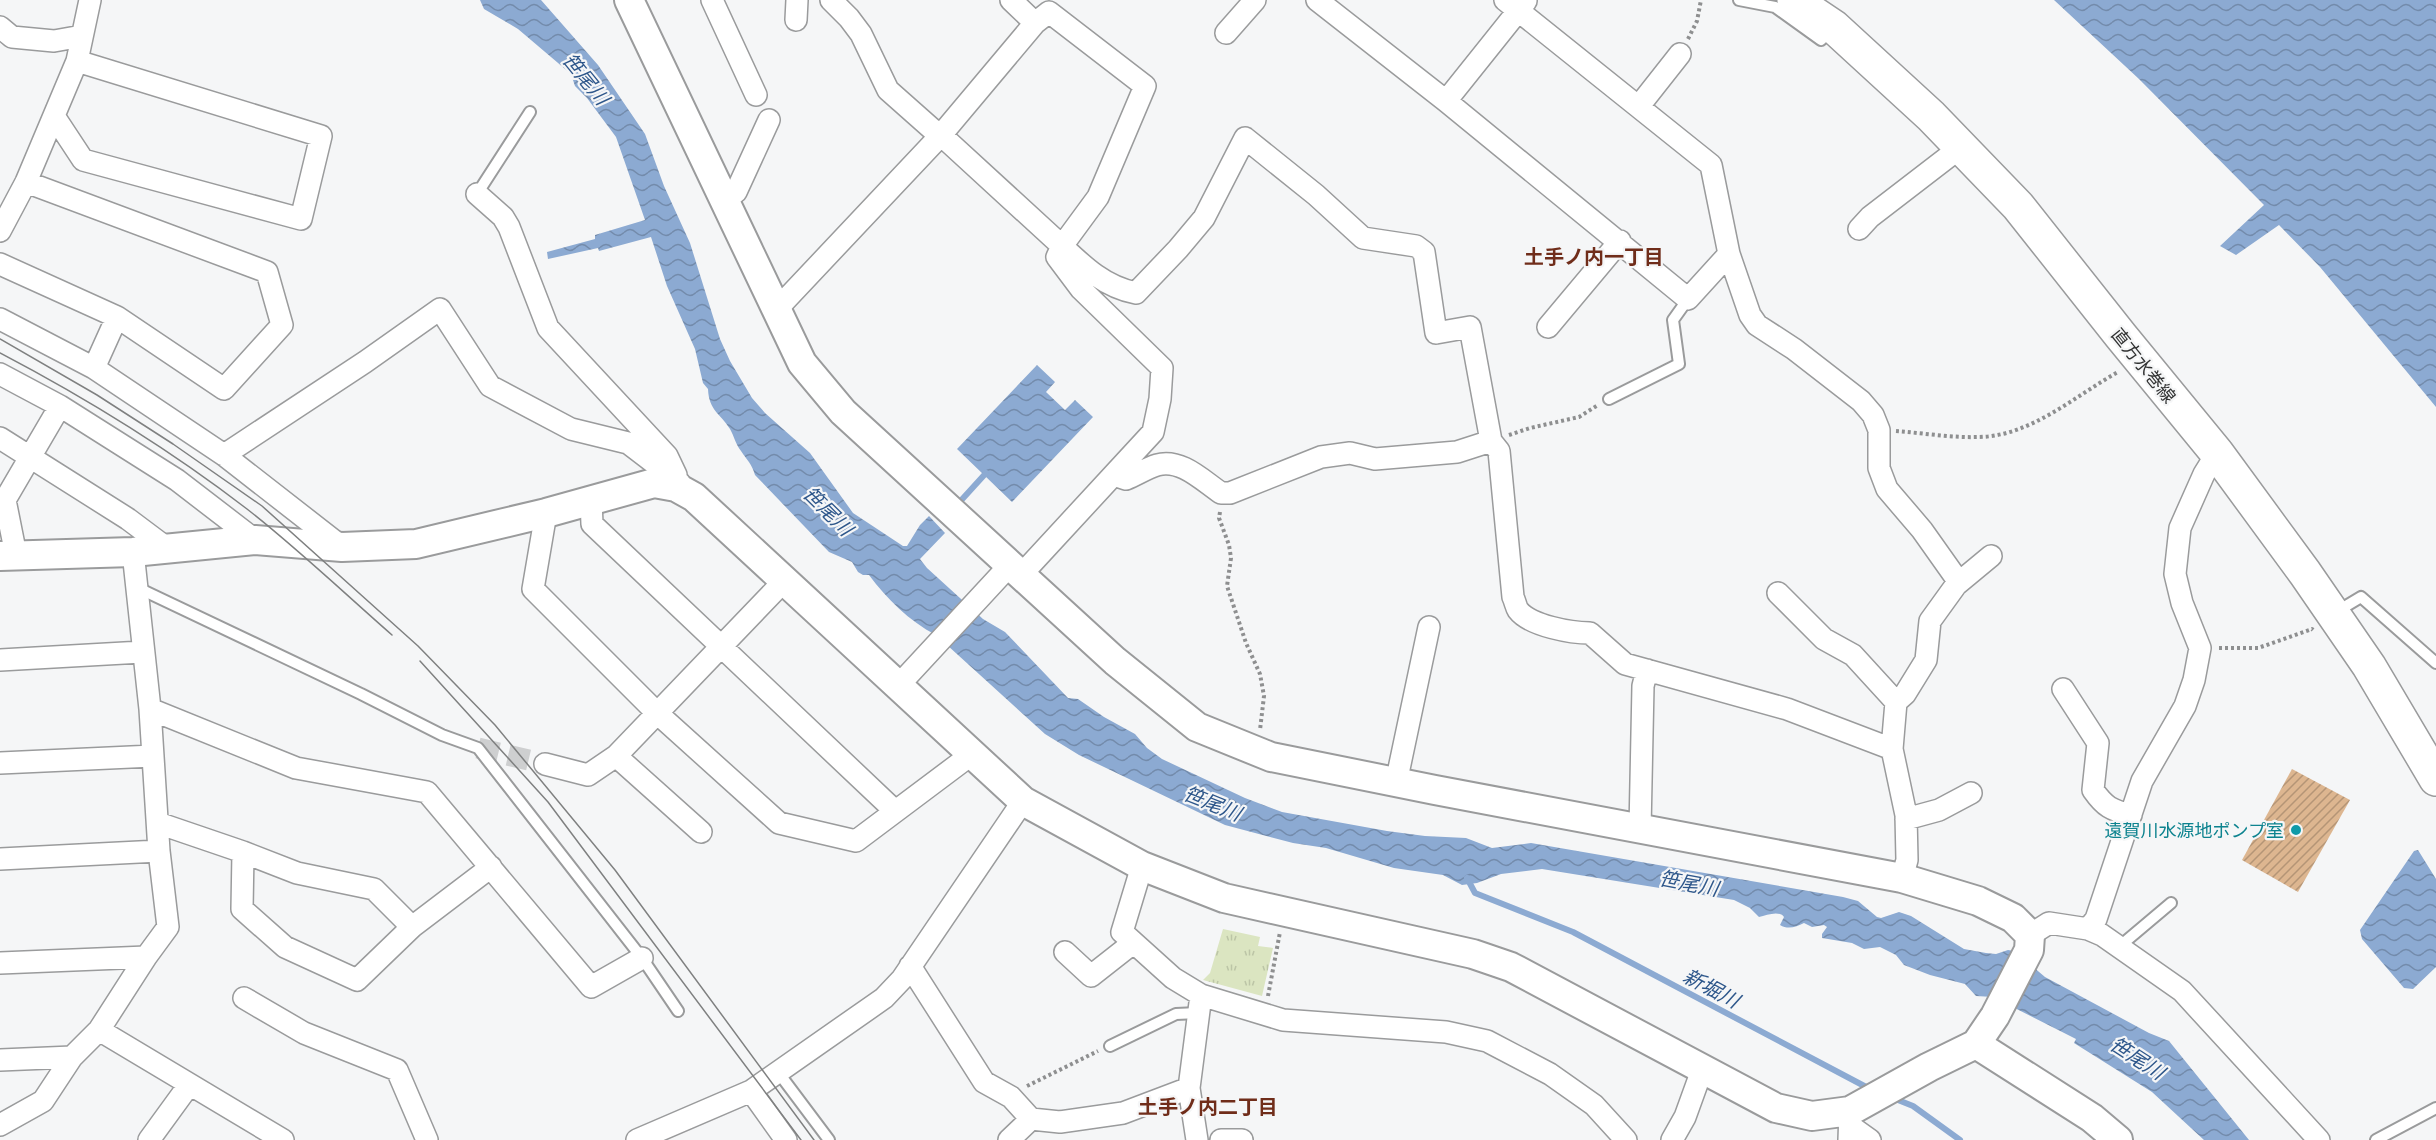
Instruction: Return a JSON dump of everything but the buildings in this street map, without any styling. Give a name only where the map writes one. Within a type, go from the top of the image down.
[{"type":"main road","name":"直方水巻線","points":[[1794,0],[1834,27],[1930,116],[2018,206],[2217,453],[2326,626],[2369,666],[2436,779]]},
{"type":"street","points":[[0,231],[26,182],[77,61],[90,0]]},
{"type":"street","points":[[712,0],[756,95]]},
{"type":"street","points":[[831,0],[861,34],[888,90],[941,135],[1094,276],[1125,291],[1136,293],[1204,218],[1245,138],[1316,195],[1364,238],[1416,246],[1424,252],[1436,333],[1470,327],[1491,441],[1499,451],[1513,597],[1518,610],[1532,621],[1576,633],[1590,633],[1625,664],[1787,709],[1892,749]]},
{"type":"street","points":[[1011,0],[1035,23]]},
{"type":"street","points":[[1226,33],[1255,0]]},
{"type":"street","points":[[1317,0],[1620,241],[1688,299],[1729,254]]},
{"type":"street","points":[[637,4],[723,199],[802,363],[843,412],[1009,574],[1197,727],[1271,757],[1396,783],[1902,878],[1978,901],[2013,918],[2030,943]]},
{"type":"street","points":[[1446,101],[1516,4],[1711,165],[1729,254],[1750,315],[1757,325],[1861,401],[1873,415],[1879,430],[1879,468],[1887,489],[1922,530],[1952,571],[1956,578],[1956,585]]},
{"type":"street","points":[[776,310],[941,135],[1035,23],[1049,12],[1145,86],[1098,196],[1062,246],[1057,257],[1081,289],[1162,368],[1160,399],[1153,432],[1113,475],[1009,574],[902,682]]},
{"type":"street","points":[[0,27],[12,37],[54,41],[82,36]]},
{"type":"street","points":[[1639,106],[1680,54]]},
{"type":"street","points":[[54,116],[83,160],[301,219],[321,136],[77,61]]},
{"type":"street","points":[[723,199],[736,192],[769,120]]},
{"type":"street","points":[[1859,229],[1870,217],[1961,147]]},
{"type":"street","points":[[0,264],[117,317],[224,389],[282,325],[267,272],[26,182]]},
{"type":"street","points":[[477,194],[503,217],[509,227],[548,328],[667,456],[686,490]]},
{"type":"street","points":[[1548,327],[1620,241]]},
{"type":"street","points":[[224,455],[365,362],[440,309],[490,386],[571,429],[628,442],[686,490],[902,682],[972,754],[1023,801],[1142,866],[1224,898],[1473,954],[1510,967],[1776,1108],[1849,1125],[1870,1140]]},
{"type":"street","points":[[94,368],[117,317]]},
{"type":"street","points":[[0,319],[94,368],[224,455],[342,547]]},
{"type":"street","points":[[0,374],[60,406],[177,480],[255,540]]},
{"type":"street","points":[[60,406],[5,500],[8,556],[133,552],[255,540],[342,547],[416,544],[546,513],[654,483],[686,490]]},
{"type":"street","points":[[0,438],[128,519],[168,549]]},
{"type":"street","points":[[1113,475],[1126,479],[1157,465],[1170,464],[1186,469],[1221,493],[1230,493],[1321,457],[1350,453],[1375,459],[1457,452],[1491,441]]},
{"type":"street","points":[[2088,929],[2096,919],[2142,781],[2185,706],[2194,680],[2200,648],[2182,603],[2175,574],[2180,528],[2204,474],[2217,453]]},
{"type":"street","points":[[591,500],[592,524],[895,811]]},
{"type":"street","points":[[546,513],[533,589],[657,713],[779,823],[856,841],[972,754]]},
{"type":"street","points":[[0,1125],[43,1101],[72,1057],[99,1030],[168,927],[159,851],[150,709],[142,652],[133,552]]},
{"type":"street","points":[[1902,878],[1907,860],[1906,819],[1892,749],[1896,702],[1905,694],[1926,660],[1930,621],[1956,585],[1991,556]]},
{"type":"street","points":[[545,764],[588,775],[616,756],[785,580]]},
{"type":"street","points":[[1778,594],[1824,639],[1853,655],[1896,702]]},
{"type":"street","points":[[1396,783],[1429,627]]},
{"type":"street","points":[[0,660],[142,652]]},
{"type":"street","points":[[1640,829],[1643,686],[1647,670]]},
{"type":"street","points":[[2063,688],[2098,743],[2093,790],[2102,804],[2115,811],[2131,815]]},
{"type":"street","points":[[150,709],[297,768],[427,792],[591,987],[642,958]]},
{"type":"street","points":[[0,763],[153,756]]},
{"type":"street","points":[[616,756],[701,832]]},
{"type":"street","points":[[1906,819],[1939,810],[1971,793]]},
{"type":"street","points":[[637,1140],[665,1135],[751,1091],[884,998],[910,966],[1023,801]]},
{"type":"street","points":[[158,823],[297,873],[374,889],[412,927]]},
{"type":"street","points":[[0,859],[159,851]]},
{"type":"street","points":[[243,852],[242,909],[285,947],[357,980],[412,927],[491,867]]},
{"type":"street","points":[[1142,866],[1122,932],[1199,1004],[1264,1014],[1282,1020],[1446,1032],[1487,1041],[1550,1074],[1594,1105],[1626,1140]]},
{"type":"street","points":[[1849,1125],[1929,1066],[1976,1044],[1995,1016],[2030,943],[2049,923],[2088,929],[2120,946],[2182,991],[2319,1140]]},
{"type":"street","points":[[1065,952],[1091,976],[1133,943]]},
{"type":"street","points":[[0,963],[146,957]]},
{"type":"street","points":[[910,966],[984,1082],[1011,1097],[1040,1126]]},
{"type":"street","points":[[244,998],[304,1033],[397,1070],[427,1140]]},
{"type":"street","points":[[1197,1140],[1189,1088],[1199,1004]]},
{"type":"street","points":[[99,1030],[189,1084],[271,1138]]},
{"type":"street","points":[[1976,1044],[2092,1118],[2118,1140]]},
{"type":"street","points":[[0,1060],[72,1057]]},
{"type":"street","points":[[1672,1140],[1685,1117],[1702,1070]]},
{"type":"street","points":[[149,1140],[189,1084]]},
{"type":"street","points":[[1009,1140],[1040,1126],[1123,1113],[1189,1088]]},
{"type":"street","points":[[751,1091],[786,1140]]},
{"type":"street","points":[[1221,1140],[1242,1140]]},
{"type":"lane","points":[[1739,0],[1775,7],[1821,40],[1834,27]]},
{"type":"lane","points":[[477,194],[530,112]]},
{"type":"lane","points":[[1609,399],[1678,364],[1673,320],[1688,299]]},
{"type":"lane","points":[[136,587],[442,735],[478,748],[642,958],[678,1011]]},
{"type":"lane","points":[[2326,626],[2361,597],[2436,663]]},
{"type":"lane","points":[[2120,946],[2171,903]]},
{"type":"lane","points":[[1110,1046],[1199,1004]]},
{"type":"lane","points":[[778,1072],[829,1140]]},
{"type":"lane","points":[[2376,1140],[2436,1108]]},
{"type":"path","points":[[1680,54],[1698,21],[1701,0]]},
{"type":"path","points":[[1879,430],[1980,437],[2012,431],[2044,417],[2140,359]]},
{"type":"path","points":[[1491,441],[1530,428],[1579,417],[1609,399]]},
{"type":"path","points":[[1221,493],[1219,518],[1232,558],[1227,586],[1246,643],[1260,674],[1264,696],[1259,736],[1254,750]]},
{"type":"path","points":[[2200,648],[2258,648],[2326,626]]},
{"type":"path","points":[[1264,1014],[1284,912]]},
{"type":"path","points":[[1011,1097],[1018,1090],[1110,1046]]},
{"type":"green space","points":[[1223,929],[1260,937],[1258,946],[1273,948],[1262,996],[1203,980],[1210,973]]},
{"type":"water","name":"笹尾川","points":[[480,0],[541,0],[598,65],[645,134],[664,186],[690,243],[720,339],[730,361],[752,398],[765,413],[810,453],[853,513],[903,546],[907,546],[920,525],[929,516],[945,533],[920,559],[927,568],[983,619],[1005,632],[1068,698],[1078,699],[1135,734],[1147,748],[1162,759],[1245,798],[1282,812],[1387,831],[1466,838],[1492,848],[1531,843],[1843,897],[1858,901],[1877,917],[1881,918],[1899,912],[1911,916],[1964,949],[1996,954],[2008,950],[2014,951],[2045,977],[2149,1033],[2169,1041],[2249,1140],[2204,1140],[2152,1092],[2074,1043],[2076,1039],[1993,997],[1976,996],[1965,984],[1930,975],[1904,965],[1896,955],[1880,947],[1864,949],[1852,943],[1822,938],[1827,927],[1824,925],[1812,927],[1804,923],[1789,928],[1780,925],[1784,917],[1782,915],[1759,917],[1750,908],[1734,900],[1542,869],[1501,874],[1477,883],[1462,885],[1443,875],[1394,868],[1326,848],[1293,843],[1225,825],[1079,755],[1045,734],[936,635],[899,609],[869,575],[863,575],[858,572],[852,562],[829,552],[755,475],[730,429],[710,402],[695,349],[667,286],[651,237],[599,251],[598,248],[548,259],[547,252],[595,239],[595,235],[645,220],[616,137],[587,98],[575,86],[571,74],[518,29],[484,9]]},
{"type":"water","points":[[2054,0],[2436,0],[2436,407],[2320,267],[2279,225],[2236,255],[2220,246],[2264,205],[2139,79]]},
{"type":"water","points":[[1037,365],[1055,382],[1046,392],[1065,410],[1075,400],[1093,417],[1012,502],[957,449]]},
{"type":"water","points":[[2418,850],[2436,879],[2436,967],[2413,989],[2404,988],[2362,939],[2360,930],[2414,851]]},
{"type":"waterway","points":[[956,506],[986,473]]},
{"type":"waterway","name":"新堀川","points":[[1467,878],[1475,893],[1573,932],[1870,1089]]},
{"type":"waterway","name":"新堀川","points":[[1893,1098],[1913,1106],[1960,1140]]},
{"type":"tunnel","points":[[478,748],[545,764]]},
{"type":"tram line","points":[[0,339],[97,395],[262,506],[418,646],[495,725],[615,870],[814,1140]]},
{"type":"tram line","points":[[0,353],[127,426],[218,487],[284,539],[392,635]]},
{"type":"tram line","points":[[420,661],[548,802],[801,1140]]},
{"type":"place","name":"遠賀川水源地ポンプ室","points":[[2296,830]]},
{"type":"district","name":"土手ノ内一丁目","points":[[1594,255]]},
{"type":"district","name":"土手ノ内二丁目","points":[[1208,1105]]}]
